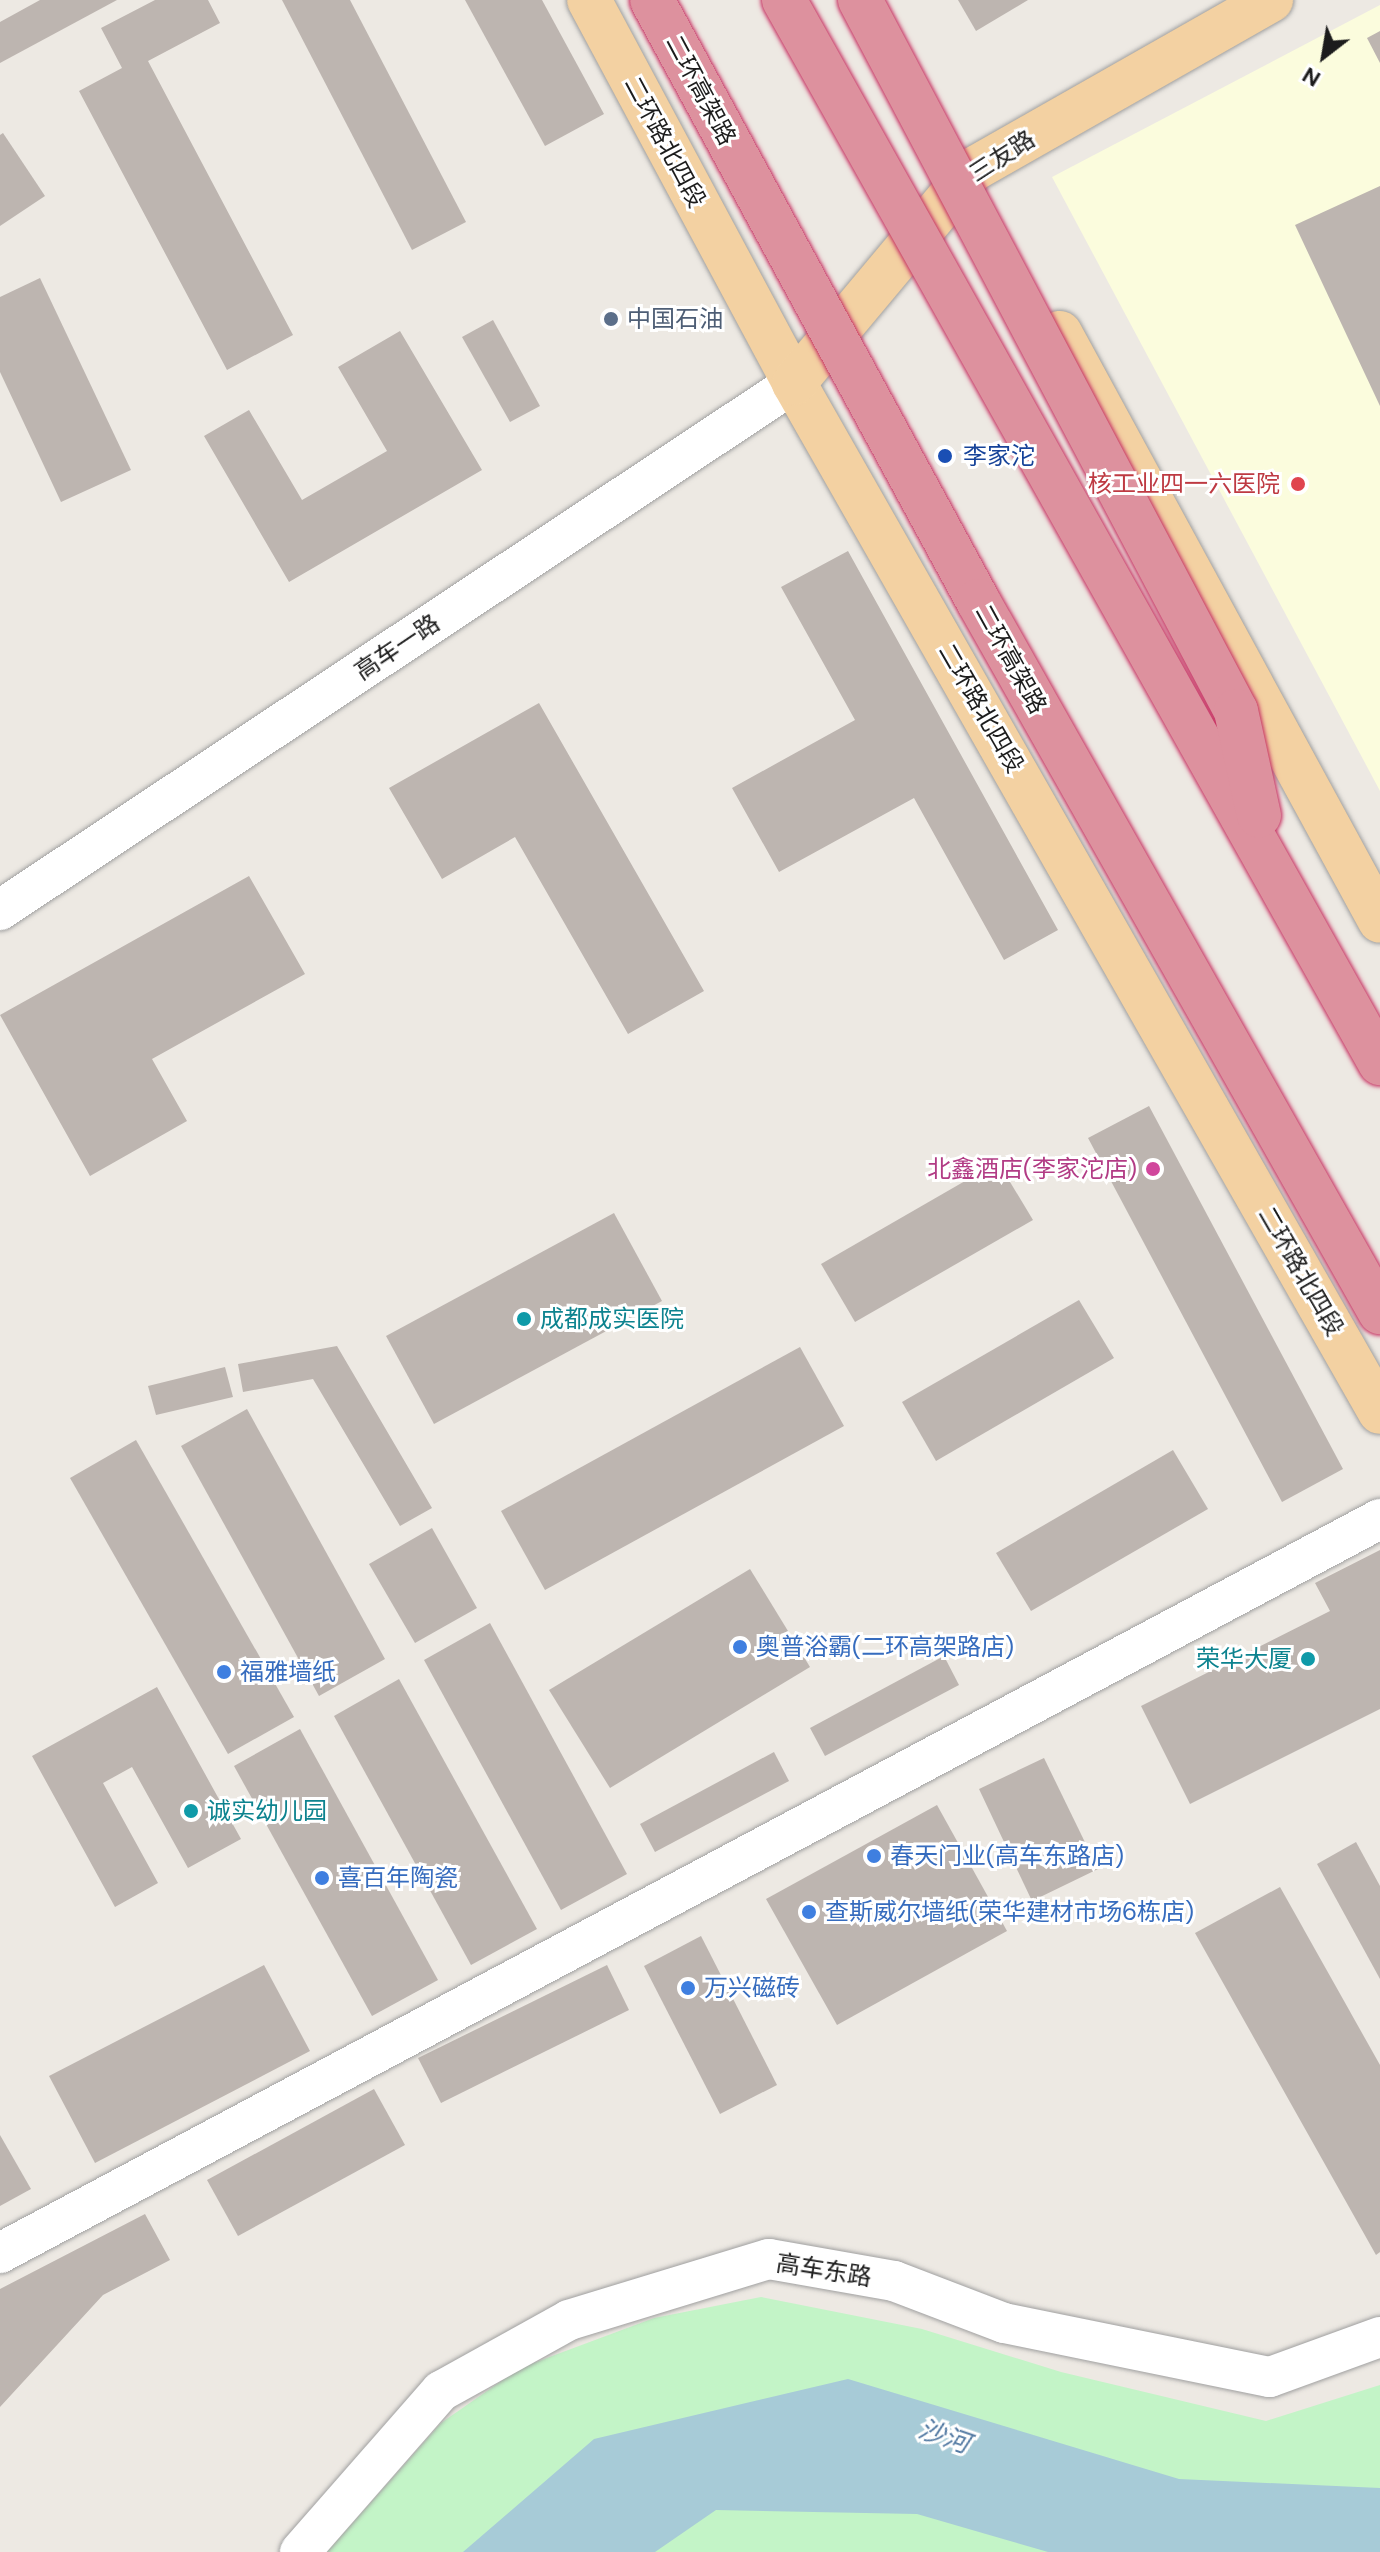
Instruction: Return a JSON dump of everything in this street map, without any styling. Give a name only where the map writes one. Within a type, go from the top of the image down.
[{"type":"highway","points":[[625,0],[896,501],[978,601]]},
{"type":"highway","name":"二环高架路","points":[[652,0],[978,601],[1380,1312]]},
{"type":"highway","points":[[784,0],[1380,1063]]},
{"type":"highway","points":[[860,0],[1236,711],[1269,861]]},
{"type":"main road","name":"二环路北四段","points":[[589,0],[794,383],[1380,1412]]},
{"type":"main road","points":[[880,0],[1380,921]]},
{"type":"main road","name":"三友路","points":[[794,383],[972,170],[1271,0]]},
{"type":"street","name":"高车一路","points":[[0,910],[794,383]]},
{"type":"street","points":[[0,2253],[1380,1519]]},
{"type":"street","name":"高车东路","points":[[300,2552],[441,2391],[569,2320],[769,2259],[894,2281],[1004,2323],[1270,2377],[1380,2337]]},
{"type":"shaded area","name":"核工业四一六医院","points":[[1380,5],[1380,791],[1052,177]]},
{"type":"green space","points":[[761,2297],[922,2329],[1061,2372],[1266,2421],[1380,2385],[1380,2552],[327,2552],[441,2423],[520,2368],[654,2318]]},
{"type":"water","name":"沙河","points":[[848,2379],[1179,2479],[1380,2488],[1380,2552],[1048,2552],[917,2514],[716,2510],[655,2552],[463,2552],[594,2439]]},
{"type":"building","points":[[40,0],[117,0],[0,63],[0,22]]},
{"type":"building","points":[[155,0],[208,0],[220,23],[148,61],[293,335],[227,370],[79,91],[122,68],[101,28]]},
{"type":"building","points":[[282,0],[350,0],[466,222],[412,250]]},
{"type":"building","points":[[465,0],[542,0],[604,114],[545,146]]},
{"type":"building","points":[[958,0],[1028,0],[976,31]]},
{"type":"building","points":[[1380,31],[1380,63],[1367,38]]},
{"type":"building","points":[[3,133],[45,196],[0,226],[0,135]]},
{"type":"building","points":[[1380,186],[1380,406],[1295,225]]},
{"type":"building","points":[[40,278],[131,470],[61,502],[0,372],[0,297]]},
{"type":"building","points":[[493,320],[540,406],[510,422],[462,337]]},
{"type":"building","points":[[400,331],[482,470],[289,582],[204,436],[249,410],[302,500],[387,451],[338,367]]},
{"type":"building","points":[[848,551],[1058,930],[1004,960],[914,798],[779,872],[732,788],[855,720],[781,587]]},
{"type":"building","points":[[539,703],[704,991],[628,1034],[515,837],[442,879],[389,788]]},
{"type":"building","points":[[249,876],[305,974],[152,1059],[187,1121],[90,1176],[0,1015]]},
{"type":"building","points":[[1149,1106],[1343,1469],[1282,1502],[1088,1138]]},
{"type":"building","points":[[998,1162],[1033,1220],[855,1322],[821,1264]]},
{"type":"building","name":"成都成实医院","points":[[614,1213],[662,1301],[434,1424],[386,1336]]},
{"type":"building","points":[[1079,1300],[1114,1358],[936,1461],[902,1402]]},
{"type":"building","points":[[337,1346],[432,1508],[400,1526],[313,1379],[243,1392],[238,1364]]},
{"type":"building","points":[[800,1347],[844,1426],[545,1590],[501,1511]]},
{"type":"building","points":[[225,1367],[233,1397],[156,1415],[148,1386]]},
{"type":"building","points":[[247,1409],[385,1659],[319,1696],[181,1446]]},
{"type":"building","points":[[136,1440],[294,1717],[228,1754],[70,1478]]},
{"type":"building","points":[[1173,1450],[1208,1509],[1031,1611],[996,1553]]},
{"type":"building","points":[[432,1528],[477,1608],[415,1643],[369,1564]]},
{"type":"building","name":"荣华大厦","points":[[1380,1550],[1380,1709],[1190,1804],[1141,1706],[1330,1611],[1315,1583]]},
{"type":"building","points":[[750,1569],[810,1667],[610,1788],[549,1690]]},
{"type":"building","points":[[490,1623],[627,1874],[561,1910],[424,1660]]},
{"type":"building","points":[[944,1656],[959,1685],[825,1756],[810,1728]]},
{"type":"building","points":[[399,1679],[537,1929],[471,1965],[334,1716]]},
{"type":"building","name":"诚实幼儿园","points":[[157,1687],[241,1839],[188,1868],[132,1767],[103,1783],[158,1883],[115,1907],[32,1756]]},
{"type":"building","points":[[300,1729],[438,1980],[372,2016],[234,1766]]},
{"type":"building","points":[[774,1752],[789,1781],[655,1852],[640,1824]]},
{"type":"building","points":[[1044,1758],[1098,1869],[1032,1901],[979,1789]]},
{"type":"building","points":[[937,1805],[1007,1931],[837,2025],[766,1899]]},
{"type":"building","points":[[1356,1842],[1380,1886],[1380,1979],[1317,1864]]},
{"type":"building","points":[[1280,1887],[1380,2065],[1380,2252],[1376,2255],[1195,1933]]},
{"type":"building","points":[[701,1936],[777,2085],[720,2114],[644,1966]]},
{"type":"building","points":[[264,1965],[310,2051],[95,2163],[49,2076]]},
{"type":"building","points":[[607,1965],[629,2010],[441,2103],[418,2058]]},
{"type":"building","points":[[374,2089],[405,2145],[238,2236],[207,2180]]},
{"type":"building","points":[[0,2135],[31,2189],[0,2206]]},
{"type":"building","points":[[145,2214],[170,2260],[103,2295],[0,2407],[0,2289]]},
{"type":"place","name":"中国石油","points":[[611,319]]},
{"type":"place","name":"李家沱","points":[[945,456]]},
{"type":"place","name":"核工业四一六医院","points":[[1298,484]]},
{"type":"place","name":"北鑫酒店(李家沱店)","points":[[1153,1169]]},
{"type":"place","name":"成都成实医院","points":[[524,1319]]},
{"type":"place","name":"奥普浴霸(二环高架路店)","points":[[740,1647]]},
{"type":"place","name":"荣华大厦","points":[[1308,1659]]},
{"type":"place","name":"福雅墙纸","points":[[224,1672]]},
{"type":"place","name":"诚实幼儿园","points":[[191,1811]]},
{"type":"place","name":"春天门业(高车东路店)","points":[[874,1856]]},
{"type":"place","name":"喜百年陶瓷","points":[[322,1878]]},
{"type":"place","name":"查斯威尔墙纸(荣华建材市场6栋店)","points":[[809,1912]]},
{"type":"place","name":"万兴磁砖","points":[[688,1988]]}]
